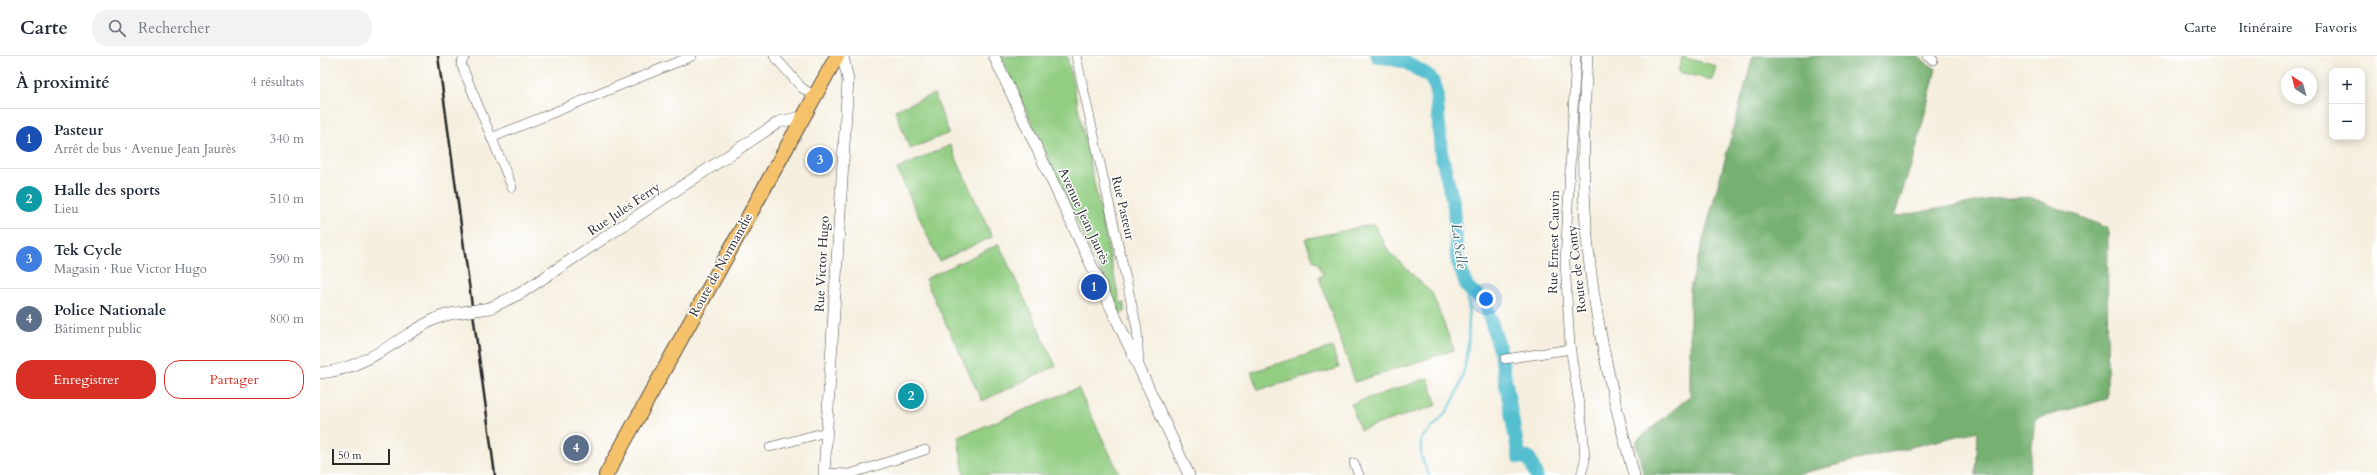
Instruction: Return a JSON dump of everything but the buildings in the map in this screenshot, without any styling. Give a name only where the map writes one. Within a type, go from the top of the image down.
[{"type":"main road","name":"Route de Normandie","points":[[606,475],[837,56]]},
{"type":"street","points":[[491,138],[692,56]]},
{"type":"street","points":[[774,56],[802,88],[815,96]]},
{"type":"street","name":"Rue Victor Hugo","points":[[824,474],[848,80],[843,56]]},
{"type":"street","name":"Avenue Jean Jaurès","points":[[994,56],[1188,475]]},
{"type":"street","name":"Rue Pasteur","points":[[1076,56],[1132,315],[1137,328],[1139,367]]},
{"type":"street","name":"Rue Ernest Cauvin","points":[[1576,56],[1564,262],[1571,350],[1582,430],[1584,461],[1581,475]]},
{"type":"street","name":"Route de Conty","points":[[1587,56],[1584,211],[1592,283],[1610,384],[1634,475]]},
{"type":"street","points":[[463,60],[489,125],[491,138],[512,187]]},
{"type":"street","name":"Rue Jules Ferry","points":[[320,373],[336,371],[369,359],[434,318],[490,308],[521,293],[779,122],[803,117]]},
{"type":"street","points":[[1118,321],[1132,315]]},
{"type":"street","points":[[1504,359],[1571,350]]},
{"type":"street","points":[[770,447],[826,432]]},
{"type":"street","points":[[824,474],[850,474],[925,450]]},
{"type":"street","points":[[1354,463],[1359,475]]},
{"type":"green space","points":[[1001,56],[1067,56],[1120,303],[1124,303],[1125,312],[1120,314]]},
{"type":"green space","points":[[1753,56],[1917,56],[1936,69],[1914,157],[1894,217],[1991,199],[2030,197],[2108,228],[2107,399],[2035,419],[2029,475],[1976,475],[1978,431],[1794,475],[1644,475],[1635,442],[1690,396],[1690,288]]},
{"type":"green space","points":[[1682,57],[1716,66],[1712,80],[1678,72]]},
{"type":"green space","points":[[934,94],[949,133],[910,149],[895,110]]},
{"type":"green space","points":[[950,145],[992,237],[939,261],[897,169]]},
{"type":"green space","points":[[1374,224],[1389,252],[1432,293],[1454,350],[1355,382],[1319,277],[1323,275],[1317,261],[1314,261],[1305,239]]},
{"type":"green space","points":[[999,244],[1056,366],[982,401],[925,279]]},
{"type":"green space","points":[[1332,347],[1339,368],[1258,390],[1251,372]]},
{"type":"green space","points":[[1428,378],[1437,405],[1360,430],[1351,404]]},
{"type":"green space","points":[[1078,388],[1120,475],[964,475],[958,437]]},
{"type":"waterway","name":"La Selle","points":[[1377,56],[1406,62],[1430,77],[1436,88],[1441,153],[1454,206],[1457,259],[1467,287],[1485,302],[1500,350],[1519,457],[1529,458],[1536,475]]},
{"type":"waterway","points":[[1429,475],[1421,456],[1421,439],[1450,407],[1462,379],[1468,348],[1469,333],[1467,287]]},
{"type":"railway","points":[[438,56],[495,475]]},
{"type":"place","name":"Tek Cycle","points":[[820,160]]},
{"type":"place","name":"Pasteur","points":[[1094,287]]},
{"type":"place","name":"Halle des sports","points":[[911,396]]},
{"type":"place","name":"Police Nationale","points":[[576,448]]}]
